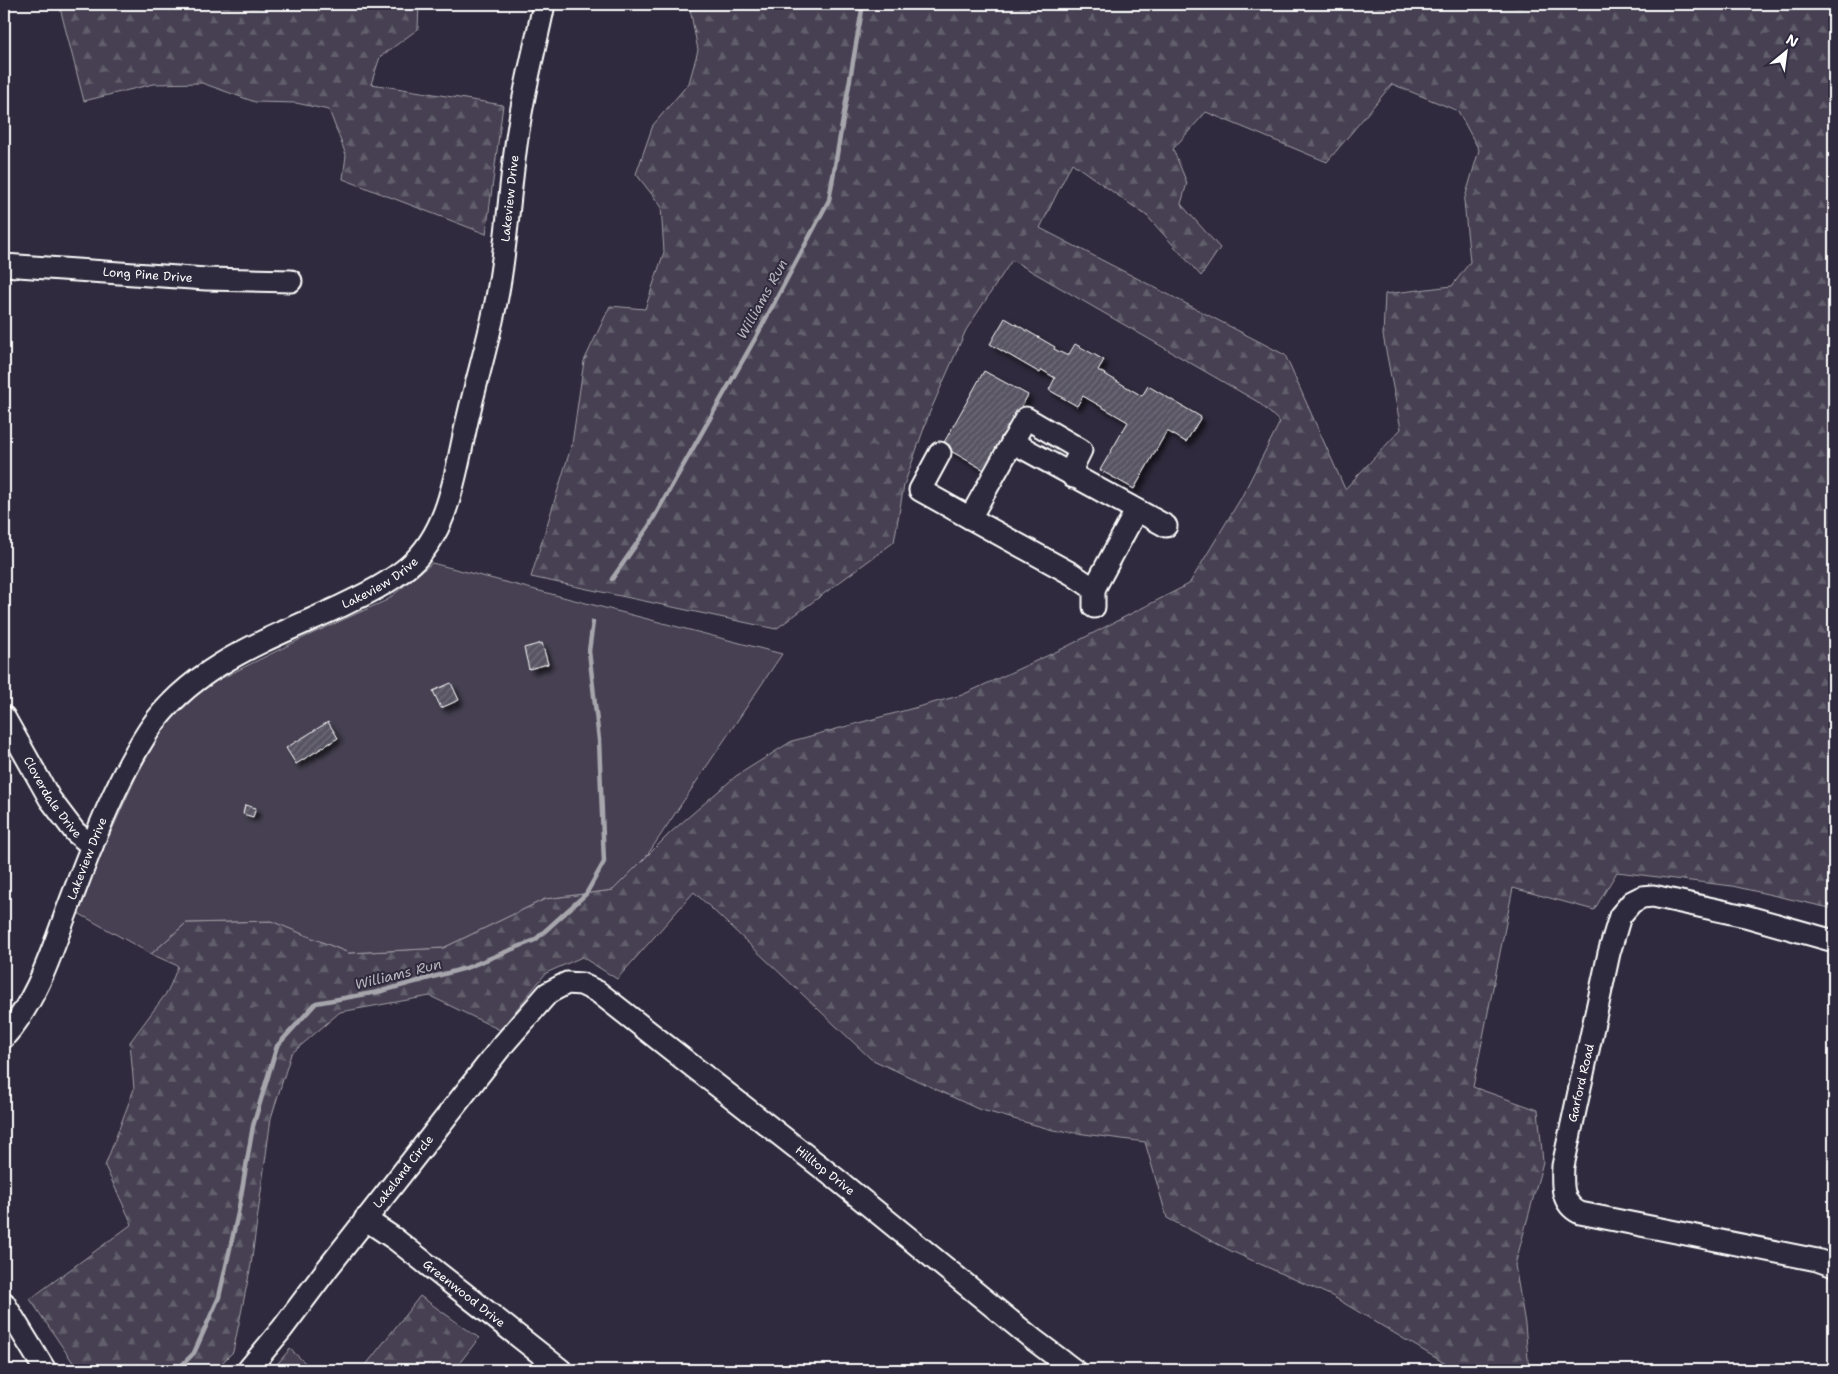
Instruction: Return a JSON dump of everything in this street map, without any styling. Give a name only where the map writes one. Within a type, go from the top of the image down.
[{"type":"street","name":"Lakeview Drive","points":[[4,1038],[25,1010],[40,982],[92,846],[130,763],[150,729],[171,702],[212,669],[236,655],[364,595],[391,580],[423,552],[440,525],[451,490],[493,316],[499,285],[519,120],[544,4]]},
{"type":"street","name":"Long Pine Drive","points":[[4,265],[206,278],[291,281]]},
{"type":"street","points":[[970,518],[1026,418],[1081,450],[1074,464],[1073,477]]},
{"type":"street","points":[[1012,442],[1073,477],[1166,526]]},
{"type":"street","points":[[940,453],[920,490],[1072,574],[1094,598],[1136,511]]},
{"type":"street","name":"Cloverdale Drive","points":[[4,717],[50,799],[75,832],[92,846]]},
{"type":"street","name":"Garford Road","points":[[1834,941],[1745,916],[1653,896],[1642,897],[1632,902],[1620,916],[1609,953],[1562,1166],[1562,1179],[1568,1204],[1572,1209],[1580,1213],[1818,1260],[1834,1266]]},
{"type":"street","name":"Lakeland Circle","points":[[248,1370],[501,1047],[548,993],[559,986],[569,983]]},
{"type":"street","name":"Hilltop Drive","points":[[569,983],[581,984],[598,992],[840,1182],[1034,1340],[1074,1370]]},
{"type":"street","name":"Greenwood Drive","points":[[365,1219],[395,1239],[561,1370]]},
{"type":"street","points":[[4,1303],[45,1370]]},
{"type":"green space","points":[[59,4],[419,4],[418,29],[380,57],[371,84],[503,105],[486,234],[343,179],[346,155],[329,110],[296,103],[255,102],[202,83],[153,84],[84,101]]},
{"type":"green space","points":[[689,4],[1789,4],[1834,11],[1834,909],[1732,886],[1617,872],[1594,910],[1513,888],[1473,1087],[1538,1110],[1543,1162],[1515,1265],[1525,1324],[1529,1370],[1456,1370],[1332,1296],[1231,1251],[1167,1218],[1145,1142],[1053,1130],[978,1109],[871,1059],[694,892],[617,979],[582,957],[546,973],[500,1030],[430,996],[340,1012],[291,1054],[271,1118],[251,1265],[233,1352],[215,1370],[78,1370],[30,1299],[132,1224],[105,1166],[134,1089],[130,1042],[168,991],[178,966],[151,954],[186,923],[272,921],[349,953],[443,948],[545,899],[613,890],[671,832],[736,776],[792,741],[962,695],[1064,648],[1189,584],[1241,498],[1280,422],[1258,402],[1012,260],[966,330],[929,414],[904,485],[894,542],[776,629],[531,577],[572,444],[584,361],[610,306],[645,309],[664,252],[661,206],[636,174],[653,125],[689,83],[698,50]],"holes":[[[1392,84],[1458,111],[1479,150],[1464,201],[1470,262],[1452,286],[1385,294],[1383,335],[1401,429],[1345,489],[1285,355],[1040,228],[1072,163],[1147,216],[1201,276],[1220,248],[1181,204],[1187,183],[1173,149],[1206,112],[1327,162]]]},
{"type":"green space","points":[[1789,4],[1834,4],[1834,11]]},
{"type":"green space","points":[[432,563],[782,654],[646,857],[613,890],[545,899],[443,948],[349,953],[271,921],[186,923],[151,954],[78,913],[96,865],[137,775],[165,725],[208,685],[307,636],[387,600]]},
{"type":"green space","points":[[420,1296],[479,1338],[454,1370],[362,1370]]},
{"type":"green space","points":[[290,1349],[313,1370],[272,1370]]},
{"type":"building","points":[[1005,318],[1068,356],[1075,344],[1104,360],[1098,370],[1142,396],[1148,386],[1201,417],[1186,442],[1167,431],[1134,489],[1100,470],[1128,422],[1083,396],[1077,406],[1049,390],[1055,378],[1042,370],[1040,373],[990,344]]},
{"type":"building","points":[[984,371],[1028,395],[986,471],[942,446]]},
{"type":"building","points":[[542,643],[548,664],[529,669],[524,648]]},
{"type":"building","points":[[451,683],[459,700],[441,708],[433,691]]},
{"type":"building","points":[[328,722],[338,738],[296,764],[286,748]]},
{"type":"building","points":[[245,805],[256,808],[253,817],[243,814]]},
{"type":"waterway","name":"Williams Run","points":[[612,579],[649,526],[756,337],[829,200],[863,4]]},
{"type":"waterway","name":"Williams Run","points":[[177,1370],[194,1353],[219,1297],[238,1213],[253,1126],[277,1046],[316,1003],[378,992],[466,968],[535,940],[586,894],[604,862],[599,740],[589,651],[593,622]]}]
